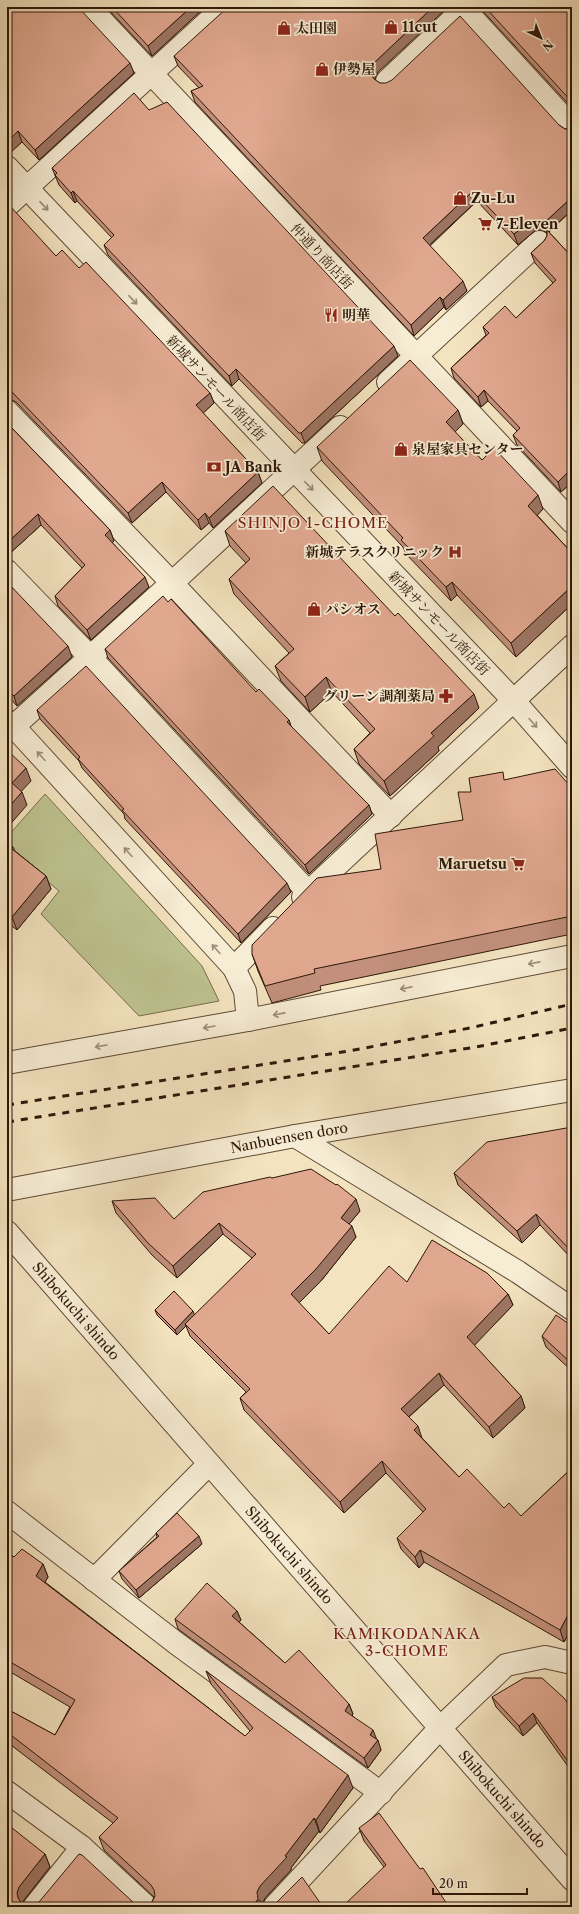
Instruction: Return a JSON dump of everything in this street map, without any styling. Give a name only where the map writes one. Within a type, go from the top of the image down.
[{"type":"street","name":"仲通り商店街","points":[[89,7],[572,522]]},
{"type":"street","points":[[7,206],[224,7]]},
{"type":"street","points":[[388,81],[465,8],[572,128]]},
{"type":"street","name":"新城サンモール商店街","points":[[7,167],[514,701],[572,767]]},
{"type":"street","points":[[375,394],[538,242]]},
{"type":"street","points":[[7,411],[172,583],[391,816]]},
{"type":"street","points":[[248,1020],[245,991],[234,968],[10,724],[90,657],[352,416]]},
{"type":"street","points":[[7,571],[90,657],[308,892]]},
{"type":"street","points":[[234,968],[308,892],[572,646]]},
{"type":"street","points":[[7,1063],[248,1020],[572,956]]},
{"type":"street","name":"Nanbuensen doro","points":[[7,1190],[295,1136],[572,1090]]},
{"type":"street","points":[[295,1136],[518,1272],[572,1309]]},
{"type":"street","name":"Shibokuchi shindo","points":[[7,1232],[572,1879]]},
{"type":"street","points":[[94,1580],[209,1464]]},
{"type":"street","points":[[7,1512],[176,1643],[381,1793]]},
{"type":"street","points":[[274,1907],[440,1728],[506,1665],[545,1657],[572,1663]]},
{"type":"street","points":[[7,1792],[82,1847],[147,1907]]},
{"type":"street","points":[[34,1907],[82,1847]]},
{"type":"green space","points":[[45,794],[202,966],[219,1001],[139,1016],[41,914],[59,891],[7,848],[7,837]]},
{"type":"building","points":[[7,7],[78,7],[130,63],[35,150],[18,131],[7,142]]},
{"type":"building","points":[[112,7],[191,7],[148,46]]},
{"type":"building","points":[[228,7],[433,7],[375,62],[371,68],[371,74],[374,79],[380,83],[386,83],[392,80],[460,16],[559,125],[565,129],[572,128],[572,197],[544,223],[539,220],[532,220],[514,234],[473,191],[423,238],[463,281],[443,300],[440,297],[411,325],[191,91],[203,86],[174,56]]},
{"type":"building","points":[[485,7],[572,7],[572,102]]},
{"type":"building","points":[[134,93],[149,110],[167,102],[394,346],[301,433],[299,433],[236,369],[229,376],[104,245],[114,235],[73,191],[71,193],[55,175],[57,173],[52,168]]},
{"type":"building","points":[[10,206],[56,256],[62,250],[79,268],[86,262],[210,393],[196,405],[258,472],[209,518],[205,513],[198,520],[162,482],[128,513],[12,392],[7,389],[7,207]]},
{"type":"building","points":[[547,230],[572,257],[572,468],[558,482],[513,435],[520,428],[484,390],[478,397],[451,368],[489,333],[483,327],[505,306],[516,318],[556,280],[531,253],[544,241],[547,236]]},
{"type":"building","points":[[410,360],[458,410],[446,422],[482,460],[494,448],[538,495],[528,506],[572,553],[572,586],[511,643],[452,582],[446,587],[401,540],[403,538],[317,447]]},
{"type":"building","points":[[7,423],[110,530],[105,535],[145,577],[87,630],[55,596],[85,565],[38,514],[7,543]]},
{"type":"building","points":[[273,486],[395,616],[398,613],[474,694],[431,733],[434,736],[384,781],[354,749],[375,729],[326,677],[305,697],[275,666],[294,649],[229,579],[250,559],[225,531]]},
{"type":"building","points":[[7,582],[68,646],[14,696],[7,689]]},
{"type":"building","points":[[163,596],[168,602],[171,599],[256,692],[259,689],[289,720],[287,722],[369,805],[305,865],[105,649]]},
{"type":"building","points":[[86,666],[287,883],[238,934],[122,810],[124,809],[78,759],[80,757],[37,710]]},
{"type":"building","points":[[7,750],[26,768],[12,783],[22,792],[7,809]]},
{"type":"building","points":[[555,769],[572,788],[572,916],[314,969],[315,973],[265,986],[252,954],[252,945],[317,878],[381,869],[375,834],[463,820],[458,792],[471,792],[469,778],[503,772],[504,780]]},
{"type":"building","points":[[7,842],[13,847],[12,849],[46,876],[12,917],[7,913]]},
{"type":"building","points":[[572,1127],[572,1252],[536,1214],[517,1231],[454,1173],[487,1142]]},
{"type":"building","points":[[311,1169],[336,1185],[337,1184],[356,1199],[341,1218],[352,1226],[316,1269],[291,1294],[329,1334],[389,1266],[407,1282],[432,1240],[487,1273],[508,1294],[467,1337],[521,1396],[489,1427],[439,1373],[401,1409],[418,1426],[414,1430],[459,1477],[467,1469],[504,1508],[509,1503],[521,1516],[572,1468],[572,1617],[568,1615],[560,1630],[420,1550],[415,1557],[397,1538],[426,1509],[382,1461],[340,1502],[240,1398],[250,1389],[185,1324],[256,1254],[219,1223],[173,1266],[148,1243],[112,1201],[155,1198],[174,1219],[203,1192]]},
{"type":"building","points":[[174,1291],[193,1311],[175,1330],[155,1310]]},
{"type":"building","points":[[556,1315],[572,1326],[572,1364],[542,1336]]},
{"type":"building","points":[[177,1513],[199,1536],[136,1590],[119,1571],[159,1536],[156,1533]]},
{"type":"building","points":[[22,1549],[43,1564],[36,1576],[245,1736],[253,1728],[206,1671],[348,1775],[316,1820],[314,1818],[285,1856],[287,1857],[260,1886],[257,1892],[258,1899],[255,1903],[259,1900],[266,1906],[273,1906],[302,1877],[323,1907],[7,1907],[7,1824],[45,1854],[19,1887],[17,1893],[22,1904],[33,1906],[39,1902],[79,1854],[82,1855],[134,1903],[140,1906],[146,1906],[152,1902],[155,1896],[151,1885],[99,1837],[118,1818],[7,1732],[7,1709],[55,1735],[75,1700],[7,1660],[7,1553],[14,1557]]},
{"type":"building","points":[[207,1583],[237,1611],[232,1616],[285,1663],[299,1650],[349,1704],[345,1711],[373,1730],[370,1735],[378,1740],[364,1758],[175,1619]]},
{"type":"building","points":[[524,1678],[542,1678],[564,1698],[572,1709],[572,1767],[533,1713],[519,1726],[492,1697]]},
{"type":"building","points":[[379,1813],[420,1869],[423,1868],[449,1907],[342,1907],[386,1865],[359,1828]]},
{"type":"railway","points":[[7,1105],[349,1051],[470,1028],[572,1004]]},
{"type":"railway","points":[[7,1122],[476,1047],[572,1028]]},
{"type":"place","name":"11cut","points":[[391,27]]},
{"type":"place","name":"太田園","points":[[284,28]]},
{"type":"place","name":"伊勢屋","points":[[322,69]]},
{"type":"place","name":"Zu-Lu","points":[[460,198]]},
{"type":"place","name":"7-Eleven","points":[[485,224]]},
{"type":"place","name":"明華","points":[[331,315]]},
{"type":"place","name":"泉屋家具センター","points":[[401,449]]},
{"type":"place","name":"JA Bank","points":[[214,467]]},
{"type":"place","name":"新城テラスクリニック","points":[[455,552]]},
{"type":"place","name":"パシオス","points":[[314,609]]},
{"type":"place","name":"グリーン調剤薬局","points":[[446,696]]},
{"type":"place","name":"Maruetsu","points":[[518,864]]},
{"type":"district","name":"SHINJO 1-CHOME","points":[[313,522]]},
{"type":"district","name":"KAMIKODANAKA 3-CHOME","points":[[407,1642]]}]
